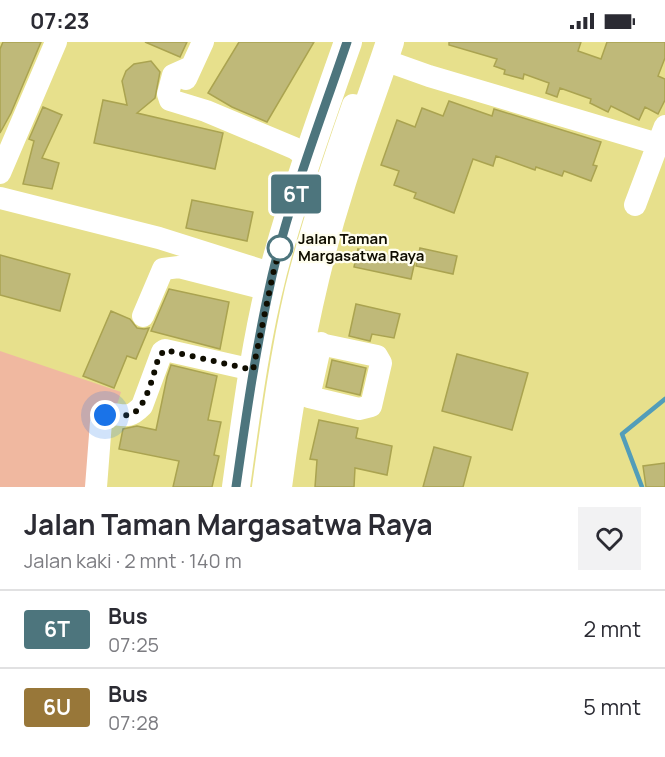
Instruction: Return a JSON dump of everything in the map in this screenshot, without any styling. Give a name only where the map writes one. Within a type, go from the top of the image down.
[{"type":"main road","points":[[236,487],[253,370],[271,282],[308,157],[347,44]]},
{"type":"main road","points":[[278,487],[311,341],[340,189],[384,48]]},
{"type":"street","points":[[0,173],[56,42]]},
{"type":"street","points":[[203,42],[180,93],[185,106],[217,116],[294,148],[308,157]]},
{"type":"street","points":[[246,487],[261,381],[279,298],[347,44]]},
{"type":"street","points":[[263,487],[277,388],[297,287],[330,169],[384,48],[429,76],[662,135],[635,205]]},
{"type":"street","points":[[0,198],[159,238],[271,282]]},
{"type":"street","points":[[143,316],[163,269],[179,267],[271,282]]},
{"type":"street","points":[[299,395],[359,409],[371,406],[374,402],[381,363],[377,356],[311,341]]},
{"type":"street","points":[[96,487],[101,422],[105,415],[110,413],[128,415],[142,406],[162,352],[165,350],[253,370]]},
{"type":"shaded area","points":[[0,351],[121,392],[91,487],[0,487]]},
{"type":"building","points":[[3,42],[41,42],[11,113],[0,133],[0,49]]},
{"type":"building","points":[[145,42],[187,42],[180,57]]},
{"type":"building","points":[[239,42],[314,42],[267,122],[232,107],[208,93]]},
{"type":"building","points":[[449,42],[581,42],[578,51],[601,59],[607,42],[665,42],[665,58],[658,76],[665,79],[665,100],[658,114],[645,107],[639,120],[611,106],[608,112],[590,103],[591,99],[560,88],[557,97],[546,93],[549,83],[524,74],[523,79],[504,74],[505,70],[494,66],[497,59],[449,45]]},
{"type":"building","points":[[151,61],[160,72],[155,98],[137,113],[223,133],[215,169],[94,143],[103,100],[127,105],[122,81],[126,71],[134,64]]},
{"type":"building","points":[[449,101],[492,116],[494,109],[601,142],[593,165],[597,166],[591,181],[564,171],[562,176],[536,167],[535,170],[496,156],[493,166],[473,159],[454,213],[414,198],[416,193],[394,185],[399,171],[381,165],[397,120],[415,127],[422,108],[443,116]]},
{"type":"building","points":[[43,107],[62,115],[42,158],[59,163],[52,189],[23,184],[34,141],[29,139]]},
{"type":"building","points":[[192,200],[253,212],[247,241],[186,228]]},
{"type":"building","points":[[420,248],[457,256],[453,274],[416,266]]},
{"type":"building","points":[[358,249],[415,261],[411,279],[354,267]]},
{"type":"building","points":[[0,255],[70,274],[60,311],[0,295]]},
{"type":"building","points":[[169,289],[229,302],[220,349],[151,331]]},
{"type":"building","points":[[356,304],[400,314],[394,338],[372,334],[370,341],[349,336]]},
{"type":"building","points":[[111,311],[130,319],[137,328],[149,328],[136,359],[127,356],[114,388],[83,376]]},
{"type":"building","points":[[457,354],[528,373],[512,430],[442,411]]},
{"type":"building","points":[[332,360],[366,368],[360,395],[326,387]]},
{"type":"building","points":[[171,365],[217,376],[208,420],[221,422],[214,455],[219,456],[212,487],[173,487],[179,461],[119,449],[123,429],[137,426],[156,430]]},
{"type":"building","points":[[319,420],[358,428],[356,438],[392,446],[387,475],[355,468],[354,487],[315,487],[317,460],[310,459]]},
{"type":"building","points":[[434,447],[471,457],[463,487],[423,487]]},
{"type":"building","points":[[665,463],[665,487],[646,487],[643,466]]},
{"type":"waterway","points":[[642,487],[622,434],[665,399]]},
{"type":"bus line","name":"6T","points":[[236,487],[253,370],[273,274],[308,157],[347,42]]},
{"type":"place","name":"Jalan Taman Margasatwa Raya","points":[[280,248]]},
{"type":"route","points":[[105,415],[110,413],[128,415],[142,406],[159,356],[165,350],[253,370],[280,248]]}]
